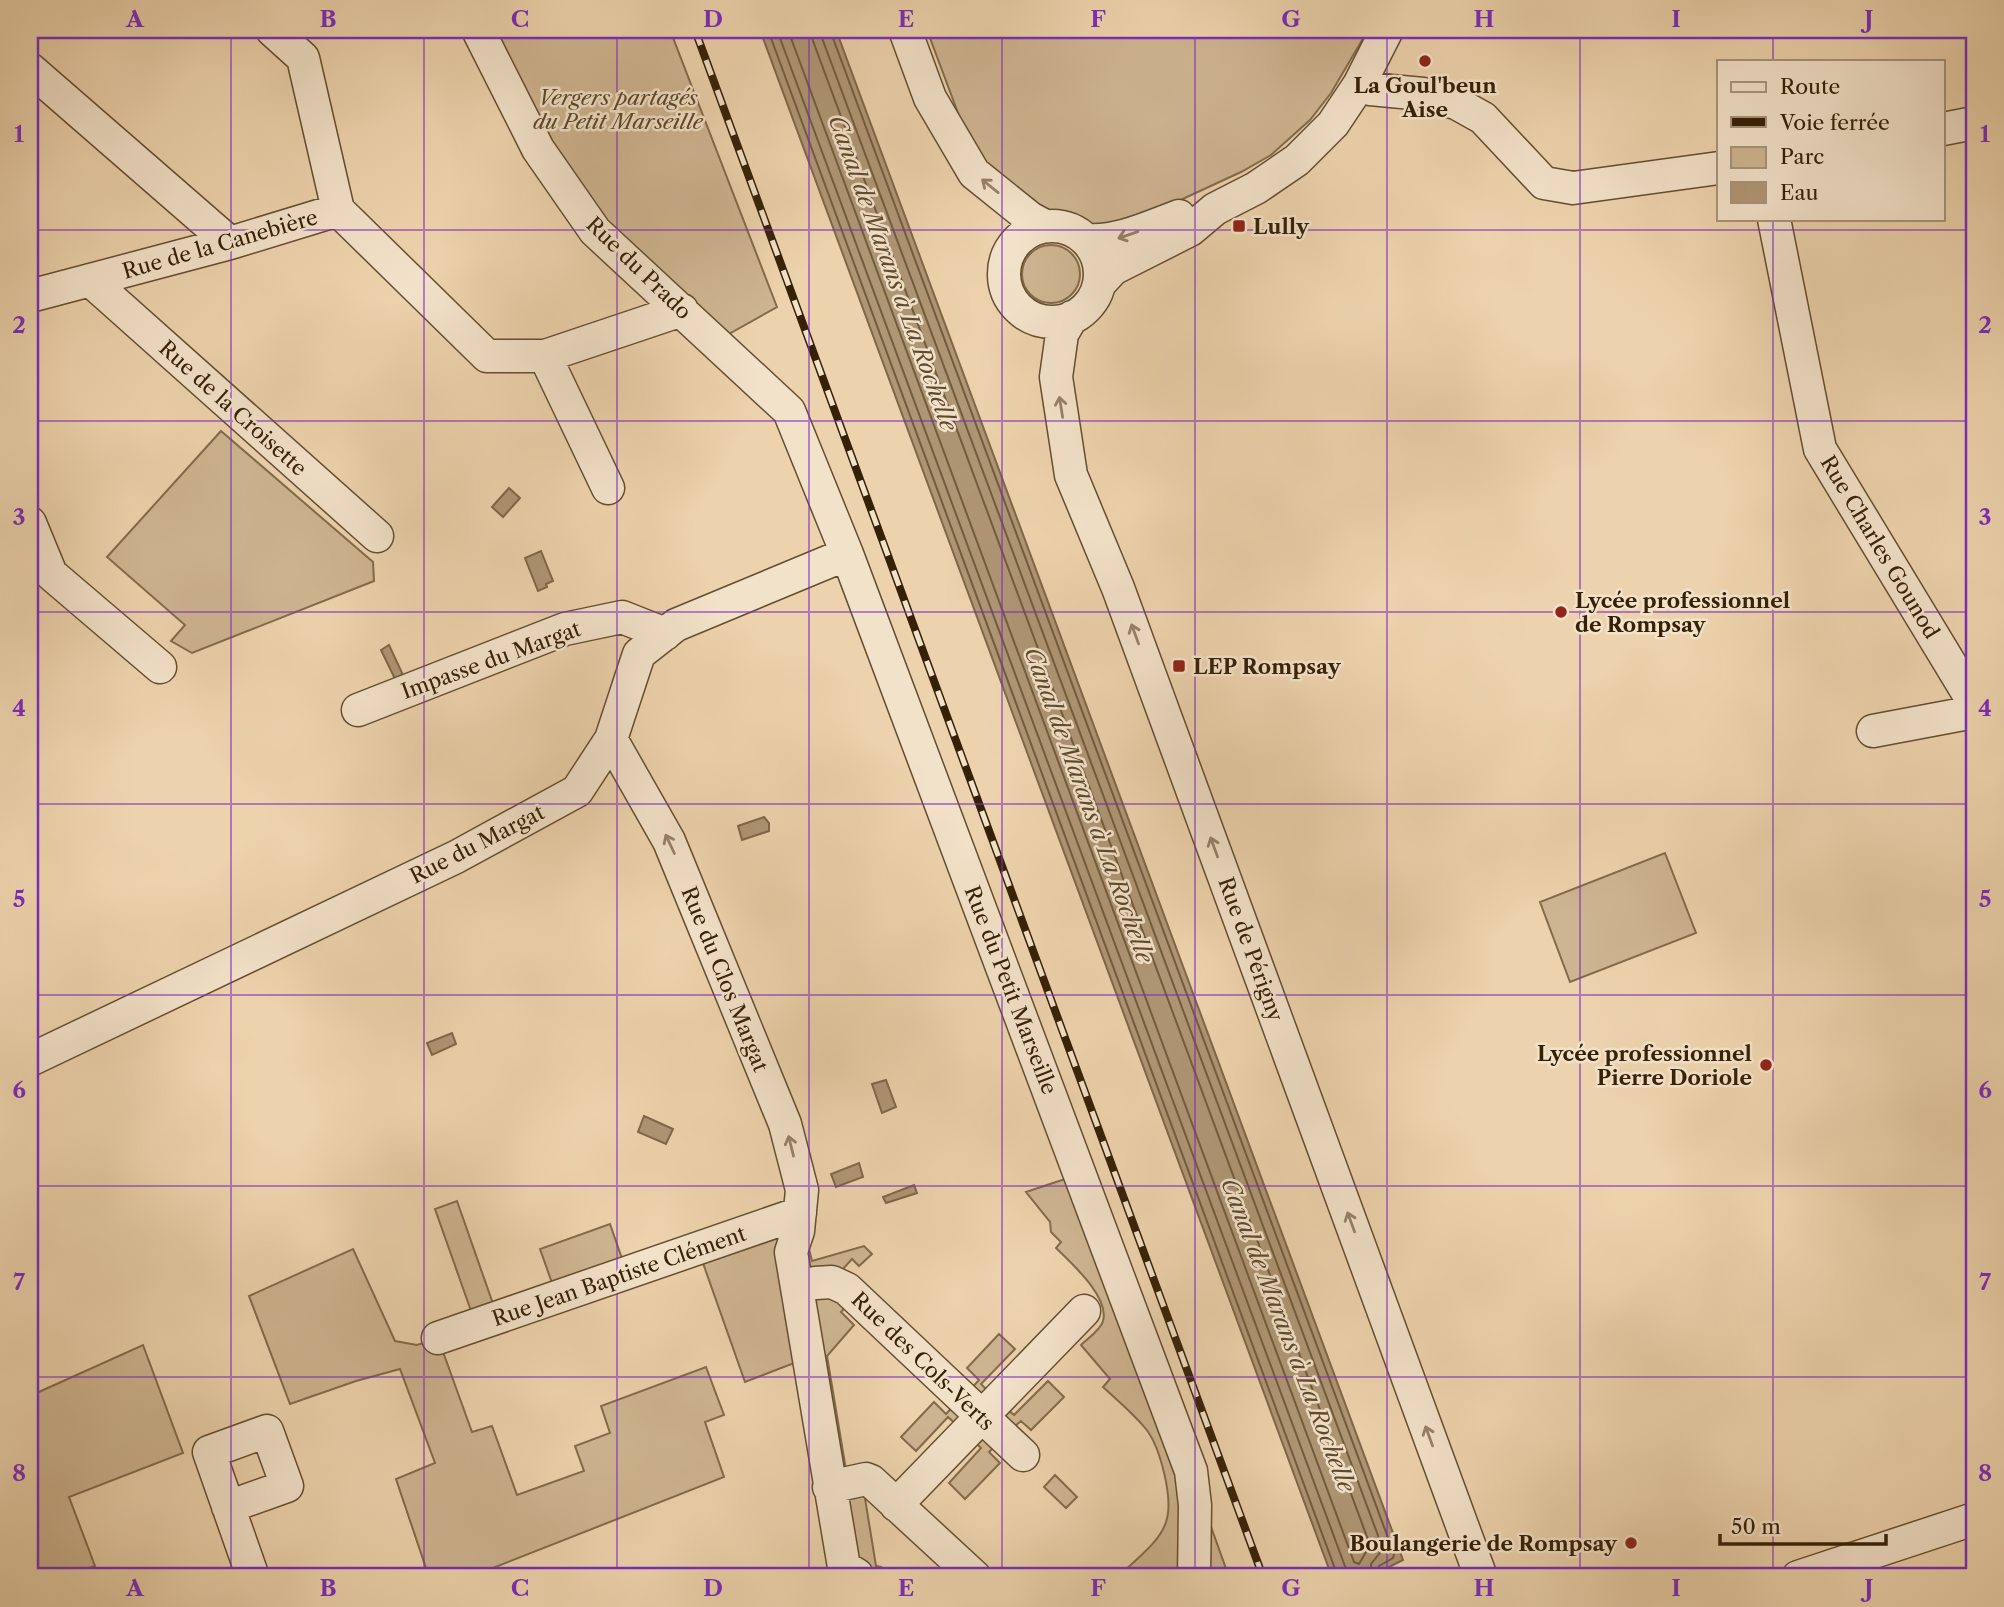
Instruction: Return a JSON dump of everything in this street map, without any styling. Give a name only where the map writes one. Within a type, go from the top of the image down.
[{"type":"street","points":[[272,30],[303,58],[338,210]]},
{"type":"street","name":"Rue du Prado","points":[[478,30],[538,149],[595,231],[789,411]]},
{"type":"street","points":[[905,30],[930,98],[974,173],[1030,218],[1045,226],[1068,228],[1087,240],[1104,241],[1186,214],[1215,209]]},
{"type":"street","points":[[1045,226],[1022,236],[1007,255],[1004,267],[1007,291],[1021,311],[1033,318],[1059,321],[1072,317],[1090,303],[1099,284],[1114,269],[1190,230],[1215,209],[1256,188],[1297,160],[1333,124],[1359,85],[1387,30]]},
{"type":"street","points":[[30,69],[230,243]]},
{"type":"street","points":[[1359,85],[1370,89],[1423,94],[1456,103],[1483,118],[1544,183],[1573,188],[1717,168]]},
{"type":"street","points":[[1944,129],[1974,123]]},
{"type":"street","name":"Rue de la Canebière","points":[[30,296],[230,243],[338,210],[487,356],[545,356],[682,310]]},
{"type":"street","name":"Rue Charles Gounod","points":[[1774,220],[1820,449],[1974,703]]},
{"type":"street","points":[[1087,240],[1098,261],[1099,284]]},
{"type":"street","name":"Rue de la Croisette","points":[[90,280],[377,536]]},
{"type":"street","name":"Rue de Périgny","points":[[1072,317],[1062,334],[1056,377],[1072,475],[1118,588],[1481,1577]]},
{"type":"street","points":[[545,356],[608,488]]},
{"type":"street","name":"Rue du Petit Marseille","points":[[789,411],[847,554],[1191,1471],[1195,1505],[1194,1577]]},
{"type":"street","points":[[30,523],[51,574],[160,667]]},
{"type":"street","name":"Rue du Margat","points":[[30,1060],[456,857],[577,791],[611,739],[639,654],[676,625],[847,554]]},
{"type":"street","name":"Impasse du Margat","points":[[358,710],[565,629],[622,617],[665,634]]},
{"type":"street","points":[[1873,731],[1974,712]]},
{"type":"street","name":"Rue du Clos Margat","points":[[611,739],[669,841],[785,1124],[802,1191],[799,1222],[791,1252],[839,1485],[862,1563],[858,1576]]},
{"type":"street","name":"Rue du Clos Margat","points":[[799,1222],[808,1246],[815,1283],[839,1485]]},
{"type":"street","name":"Rue Jean Baptiste Clément","points":[[438,1338],[799,1222]]},
{"type":"street","name":"Rue des Cols-Verts","points":[[815,1283],[832,1282],[847,1289],[1023,1455]]},
{"type":"street","points":[[897,1504],[1084,1311]]},
{"type":"street","points":[[839,1485],[866,1479],[871,1481],[975,1577]]},
{"type":"street","points":[[228,1507],[253,1577]]},
{"type":"street","points":[[1798,1577],[1974,1519]]},
{"type":"green space","name":"Vergers partagés du Petit Marseille","points":[[489,30],[670,30],[777,307],[727,335],[605,224],[548,144]]},
{"type":"green space","points":[[927,30],[1368,30],[1331,93],[1310,120],[1271,155],[1241,172],[1120,228],[1091,225],[1069,216],[1039,214],[1015,200],[970,145]]},
{"type":"green space","points":[[1051,245],[1062,247],[1075,258],[1080,274],[1078,285],[1067,298],[1051,303],[1040,301],[1027,290],[1022,274],[1024,263],[1035,250]]},
{"type":"green space","points":[[221,431],[373,562],[374,581],[192,653],[171,641],[185,625],[107,557]]},
{"type":"green space","points":[[1665,853],[1696,933],[1570,982],[1540,902]]},
{"type":"green space","points":[[1080,1174],[1229,1577],[1120,1575],[1153,1544],[1163,1529],[1168,1512],[1164,1474],[1156,1448],[1146,1429],[1103,1387],[1110,1379],[1081,1345],[1102,1324],[1104,1312],[1101,1302],[1088,1281],[1056,1248],[1061,1242],[1051,1232],[1050,1222],[1026,1192]]},
{"type":"green space","points":[[457,1201],[498,1318],[476,1325],[435,1209]]},
{"type":"green space","points":[[800,1213],[812,1261],[864,1246],[872,1254],[859,1266],[852,1259],[832,1281],[856,1296],[841,1312],[854,1325],[827,1356],[848,1482],[864,1492],[876,1566],[881,1567],[891,1577],[858,1577],[807,1358],[745,1382],[698,1249]]},
{"type":"green space","points":[[610,1224],[627,1273],[557,1297],[540,1249]]},
{"type":"green space","points":[[353,1249],[395,1341],[417,1345],[438,1338],[472,1432],[492,1426],[517,1495],[584,1471],[575,1446],[610,1433],[601,1406],[706,1367],[724,1415],[705,1422],[724,1477],[470,1577],[429,1577],[396,1479],[435,1463],[400,1369],[290,1404],[249,1296]]},
{"type":"green space","points":[[999,1334],[1015,1349],[981,1384],[990,1393],[986,1398],[968,1392],[979,1380],[967,1368]]},
{"type":"green space","points":[[143,1345],[183,1453],[69,1497],[95,1566],[65,1575],[66,1577],[30,1577],[30,1396]]},
{"type":"green space","points":[[1048,1381],[1064,1397],[1031,1430],[1021,1421],[1007,1433],[999,1411],[1003,1405],[1014,1415]]},
{"type":"green space","points":[[934,1402],[946,1414],[957,1402],[963,1408],[959,1427],[948,1417],[916,1451],[901,1437]]},
{"type":"green space","points":[[970,1437],[998,1443],[989,1452],[1000,1463],[965,1499],[949,1483],[981,1448]]},
{"type":"green space","points":[[1055,1475],[1077,1497],[1066,1508],[1044,1487]]},
{"type":"water","name":"Canal de Marans à La Rochelle","points":[[760,30],[836,30],[1403,1560],[1385,1569],[1388,1577],[1332,1577]]},
{"type":"water","points":[[509,488],[520,498],[503,517],[492,507]]},
{"type":"water","points":[[541,551],[553,581],[538,591],[525,558]]},
{"type":"water","points":[[389,645],[403,675],[395,679],[381,650]]},
{"type":"water","points":[[764,817],[769,823],[769,831],[742,840],[738,826]]},
{"type":"water","points":[[452,1033],[456,1044],[432,1055],[427,1043]]},
{"type":"water","points":[[886,1080],[896,1107],[882,1113],[872,1084]]},
{"type":"water","points":[[644,1116],[673,1129],[666,1144],[638,1132]]},
{"type":"water","points":[[859,1163],[863,1177],[836,1187],[831,1174]]},
{"type":"water","points":[[914,1185],[917,1193],[886,1203],[883,1197]]},
{"type":"railway","points":[[695,30],[1263,1577]]},
{"type":"place","name":"La Goul'beun Aise","points":[[1425,61]]},
{"type":"place","name":"Lully","points":[[1239,226]]},
{"type":"place","name":"Lycée professionnel de Rompsay","points":[[1561,612]]},
{"type":"place","name":"LEP Rompsay","points":[[1179,666]]},
{"type":"place","name":"Lycée professionnel Pierre Doriole","points":[[1766,1065]]},
{"type":"place","name":"Boulangerie de Rompsay","points":[[1631,1543]]}]
